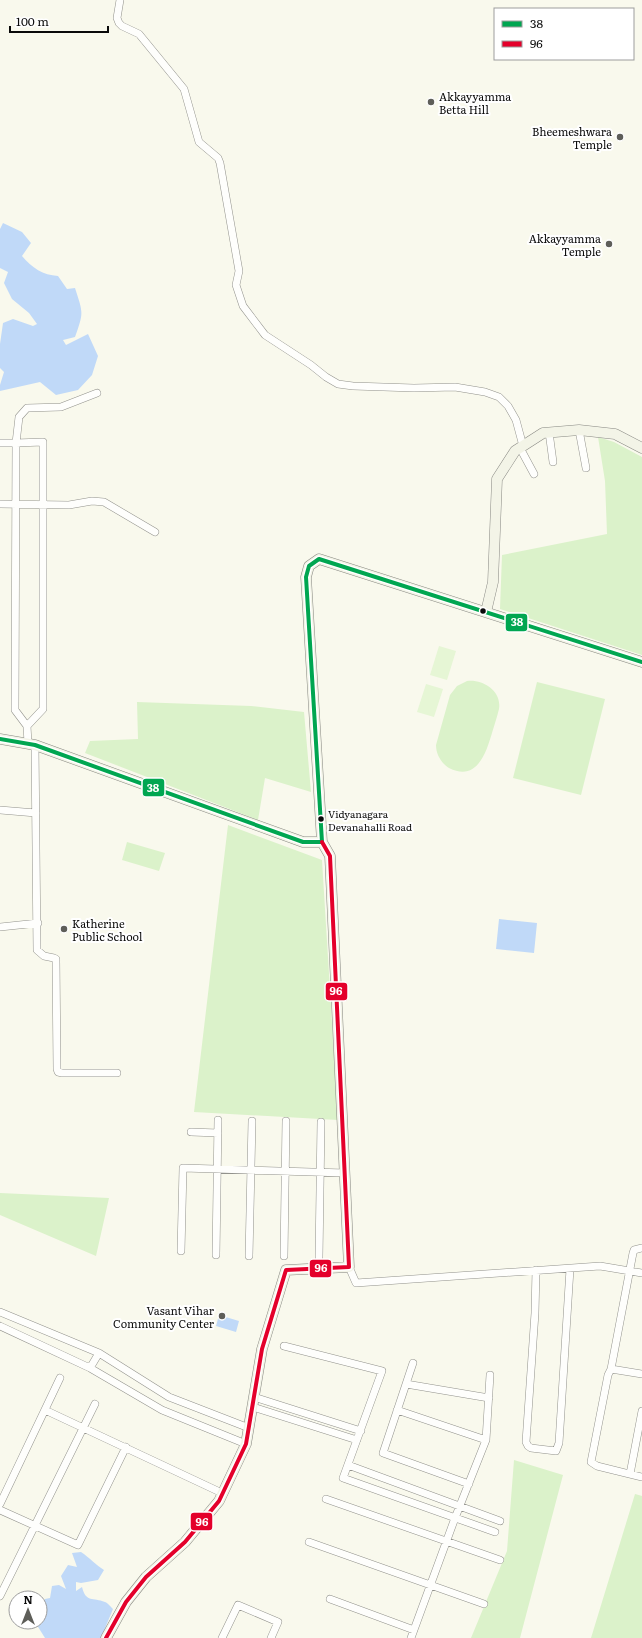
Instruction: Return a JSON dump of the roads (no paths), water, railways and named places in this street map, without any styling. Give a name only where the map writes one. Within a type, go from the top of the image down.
[{"type":"street","points":[[120,0],[117,18],[119,23],[139,34],[184,89],[199,142],[218,158],[239,271],[236,285],[243,306],[265,335],[338,384],[414,388],[455,387],[485,392],[499,397],[508,406],[516,420],[521,447],[534,474]]},
{"type":"street","points":[[97,392],[61,407],[26,408],[19,416],[16,443],[15,504],[15,710],[27,726],[31,744],[36,813],[37,950],[44,956],[56,959],[57,1071],[62,1073],[117,1073]]},
{"type":"street","points":[[486,612],[493,582],[497,479],[515,451],[543,433],[579,430],[615,434],[642,448]]},
{"type":"street","points":[[579,430],[586,468]]},
{"type":"street","points":[[549,432],[553,462]]},
{"type":"street","points":[[0,443],[43,442],[43,709],[27,726]]},
{"type":"street","points":[[0,504],[69,505],[92,501],[104,502],[155,532]]},
{"type":"street","points":[[642,662],[319,559],[309,566],[306,577],[322,842],[330,856],[349,1267],[356,1283],[600,1266],[642,1273]]},
{"type":"street","points":[[0,739],[31,744],[303,842],[322,842]]},
{"type":"street","points":[[0,810],[36,813]]},
{"type":"street","points":[[0,927],[38,923]]},
{"type":"street","points":[[216,1255],[218,1120]]},
{"type":"street","points":[[249,1256],[252,1121]]},
{"type":"street","points":[[284,1256],[286,1121]]},
{"type":"street","points":[[319,1257],[321,1122]]},
{"type":"street","points":[[191,1132],[218,1133]]},
{"type":"street","points":[[181,1251],[183,1168],[345,1174]]},
{"type":"street","points":[[642,1248],[634,1250],[591,1462],[597,1466],[642,1477]]},
{"type":"street","points":[[106,1638],[126,1602],[146,1577],[185,1542],[219,1501],[246,1444],[262,1349],[286,1270],[349,1267]]},
{"type":"street","points":[[536,1270],[535,1313],[526,1442],[531,1448],[556,1451],[559,1443],[570,1269]]},
{"type":"street","points":[[0,1312],[100,1353],[169,1398],[249,1428]]},
{"type":"street","points":[[0,1326],[90,1368],[162,1410],[246,1444]]},
{"type":"street","points":[[284,1346],[382,1371],[343,1478],[495,1532]]},
{"type":"street","points":[[90,1368],[100,1353]]},
{"type":"street","points":[[413,1363],[383,1453],[469,1484]]},
{"type":"street","points":[[611,1369],[642,1374]]},
{"type":"street","points":[[411,1638],[446,1541],[486,1440],[490,1375]]},
{"type":"street","points":[[0,1504],[60,1378]]},
{"type":"street","points":[[406,1384],[489,1398]]},
{"type":"street","points":[[254,1402],[361,1431]]},
{"type":"street","points":[[254,1402],[357,1440]]},
{"type":"street","points":[[0,1596],[95,1404]]},
{"type":"street","points":[[183,1418],[189,1405]]},
{"type":"street","points":[[45,1410],[222,1492]]},
{"type":"street","points":[[397,1410],[486,1440]]},
{"type":"street","points":[[630,1474],[642,1411]]},
{"type":"street","points":[[0,1510],[78,1545],[126,1447]]},
{"type":"street","points":[[348,1465],[500,1521]]},
{"type":"street","points":[[326,1499],[500,1560]]},
{"type":"street","points":[[309,1542],[484,1604]]},
{"type":"street","points":[[330,1599],[414,1630]]},
{"type":"street","points":[[222,1638],[238,1605],[278,1622],[271,1638]]},
{"type":"water","points":[[3,223],[22,232],[31,243],[22,256],[30,264],[47,274],[58,276],[67,289],[75,288],[81,308],[80,322],[75,337],[63,340],[66,345],[88,334],[98,356],[92,375],[78,390],[56,395],[40,382],[0,391],[0,385],[4,372],[0,368],[0,344],[3,323],[13,319],[33,326],[37,324],[29,313],[12,299],[4,283],[8,272],[0,268],[0,229]]},
{"type":"water","points":[[499,919],[537,923],[534,953],[496,949]]},
{"type":"water","points":[[219,1315],[239,1321],[236,1332],[216,1326]]},
{"type":"water","points":[[81,1552],[104,1570],[98,1580],[81,1583],[76,1582],[76,1591],[82,1587],[90,1599],[106,1603],[113,1609],[101,1638],[45,1638],[40,1630],[48,1630],[48,1598],[50,1598],[52,1586],[59,1585],[66,1589],[61,1576],[68,1565],[77,1567],[72,1553]]},
{"type":"place","name":"Akkayyamma Betta Hill","points":[[431,102]]},
{"type":"place","name":"Bheemeshwara Temple","points":[[620,137]]},
{"type":"place","name":"Akkayyamma Temple","points":[[609,244]]},
{"type":"place","name":"Vidyanagara Devanahalli Road","points":[[321,819]]},
{"type":"place","name":"Katherine Public School","points":[[64,929]]},
{"type":"place","name":"Vasant Vihar Community Center","points":[[222,1316]]}]
